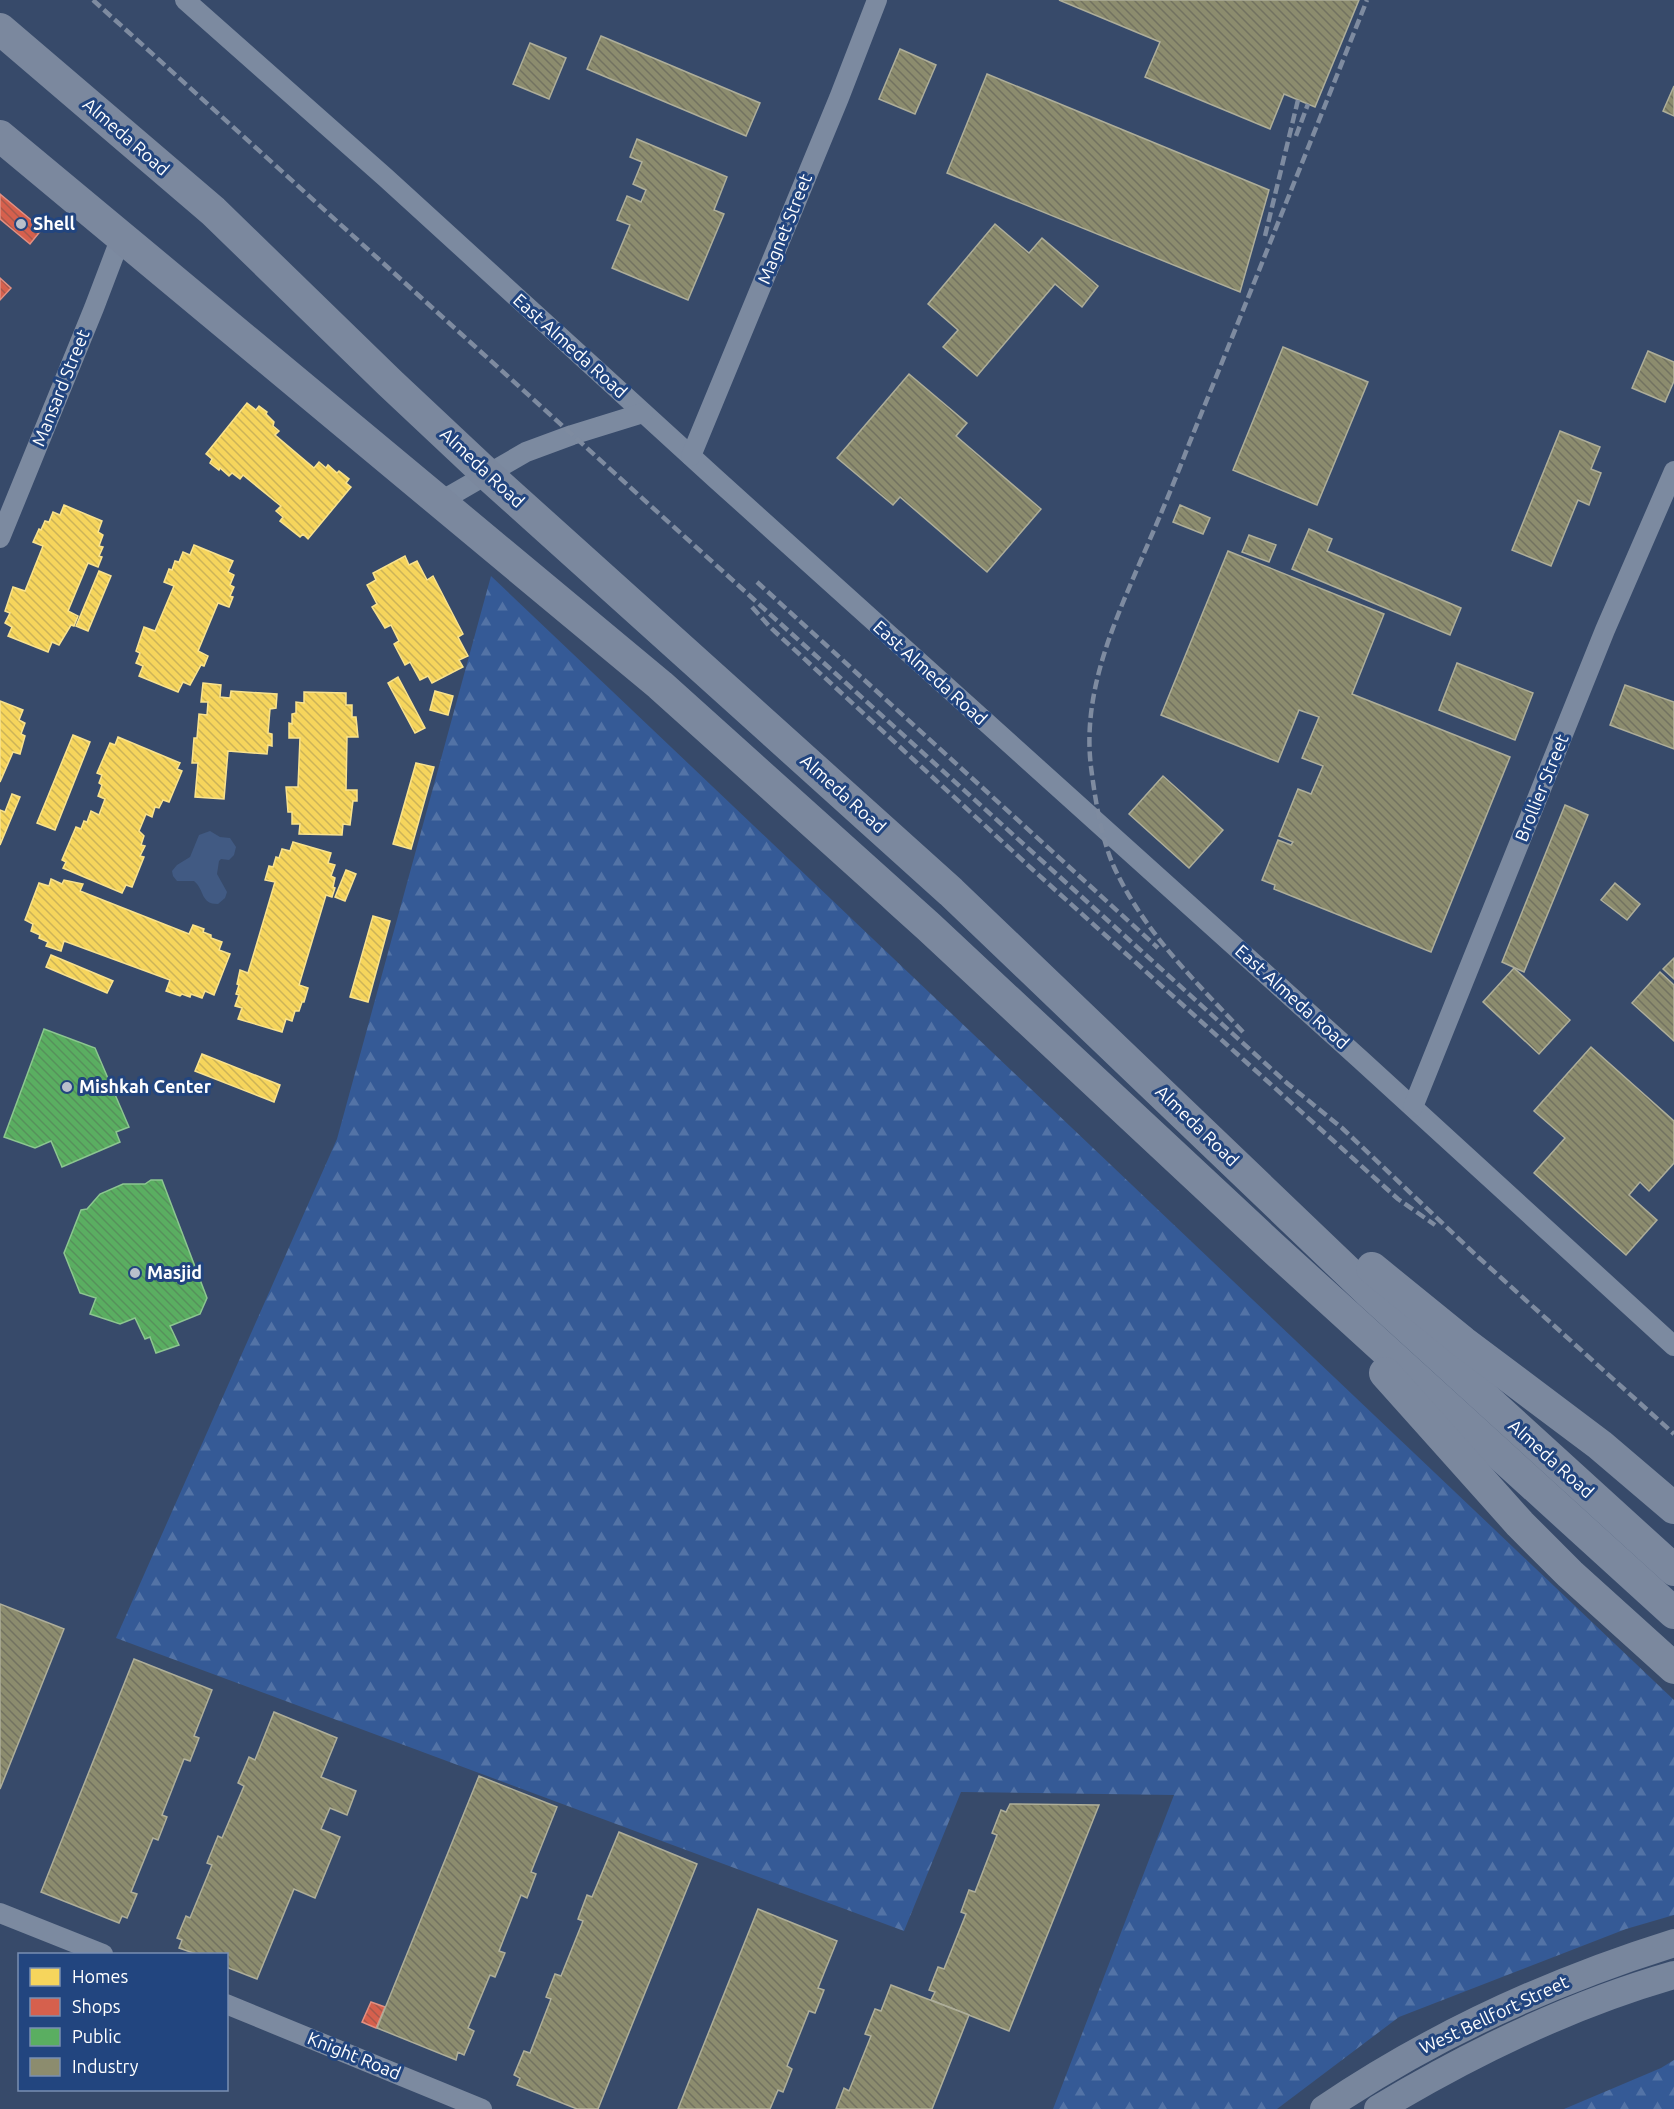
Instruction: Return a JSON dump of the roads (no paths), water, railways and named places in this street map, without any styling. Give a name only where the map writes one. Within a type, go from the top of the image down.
[{"type":"main road","name":"Almeda Road","points":[[0,29],[213,211],[382,376],[951,892],[1410,1330],[1674,1570]]},
{"type":"main road","name":"Almeda Road","points":[[0,136],[660,685],[937,935],[1272,1247],[1674,1613]]},
{"type":"main road","points":[[1243,1170],[1342,1243],[1463,1342],[1600,1445],[1674,1509]]},
{"type":"main road","points":[[1272,1247],[1521,1524],[1570,1574],[1674,1668]]},
{"type":"main road","name":"West Bellfort Street","points":[[1324,2109],[1436,2040],[1540,1991],[1674,1943]]},
{"type":"main road","name":"West Bellfort Street","points":[[1378,2109],[1450,2068],[1550,2020],[1674,1975]]},
{"type":"street","name":"East Almeda Road","points":[[185,0],[386,178],[1674,1346]]},
{"type":"street","name":"Magnet Street","points":[[691,456],[839,98],[877,0]]},
{"type":"street","name":"Mansard Street","points":[[0,538],[121,237]]},
{"type":"street","points":[[441,501],[526,452],[643,413]]},
{"type":"street","name":"Brollier Street","points":[[1413,1107],[1605,630],[1674,471]]},
{"type":"street","points":[[0,1913],[100,1953]]},
{"type":"street","name":"Knight Road","points":[[228,2005],[482,2109]]},
{"type":"railway","points":[[93,0],[1288,1084],[1342,1128],[1478,1257],[1674,1434]]},
{"type":"railway","points":[[1243,1032],[1189,975],[1155,934],[1126,891],[1114,867],[1102,831],[1094,792],[1089,740],[1091,713],[1102,660],[1120,610],[1178,473],[1367,0]]},
{"type":"railway","points":[[1265,236],[1298,100]]},
{"type":"railway","points":[[1296,136],[1308,104]]},
{"type":"railway","points":[[757,582],[1158,948]]},
{"type":"railway","points":[[752,607],[771,628],[1032,869],[1398,1199],[1435,1225]]},
{"type":"place","name":"Shell","points":[[21,224]]},
{"type":"place","name":"Mishkah Center","points":[[67,1087]]},
{"type":"place","name":"Masjid","points":[[135,1273]]}]
